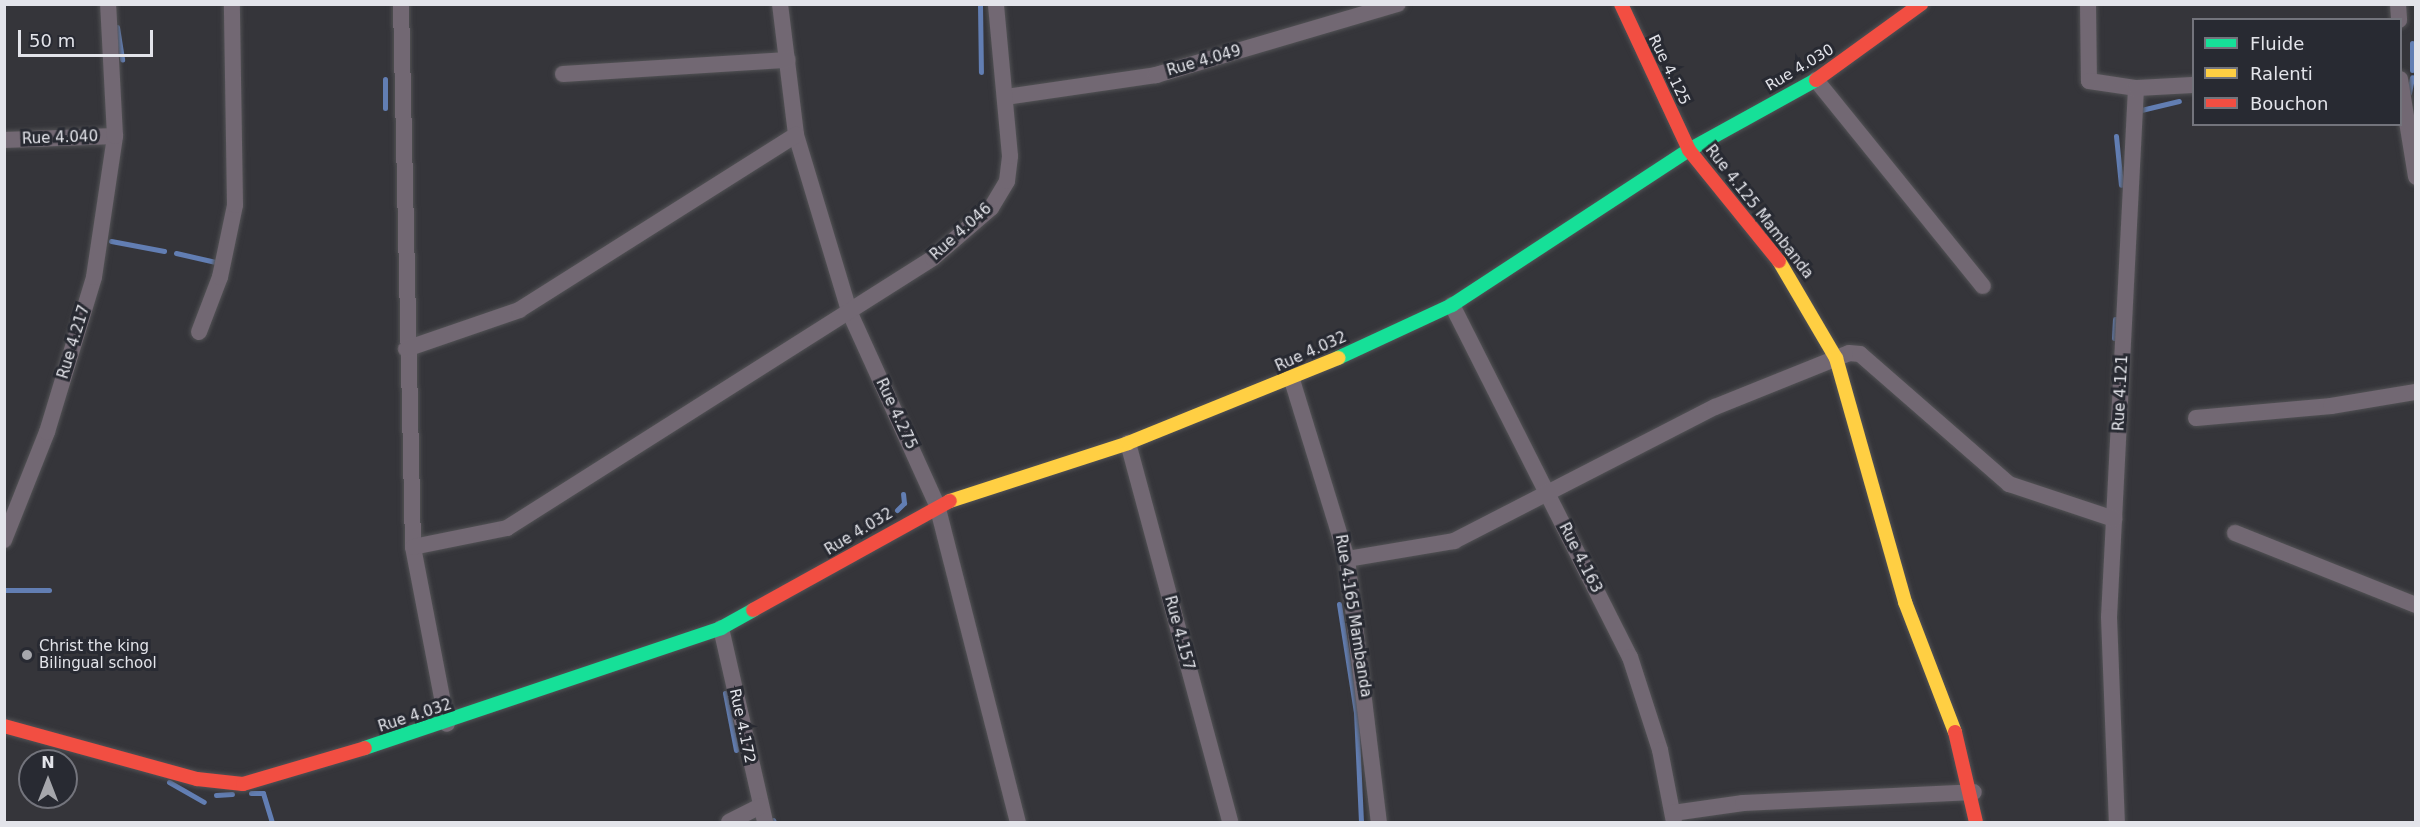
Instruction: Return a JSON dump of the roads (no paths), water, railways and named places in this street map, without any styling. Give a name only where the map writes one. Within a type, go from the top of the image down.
[{"type":"street","name":"Rue 4.217","points":[[4,540],[47,432],[94,277],[116,136],[108,4]]},
{"type":"street","points":[[199,332],[220,277],[235,205],[232,4]]},
{"type":"street","points":[[401,4],[406,349],[413,547],[447,724]]},
{"type":"street","name":"Rue 4.275","points":[[780,4],[796,135],[849,311],[937,505],[1018,822]]},
{"type":"street","name":"Rue 4.046","points":[[413,547],[507,528],[933,258],[991,208],[1007,181],[1006,97],[996,4]]},
{"type":"street","name":"Rue 4.049","points":[[1006,97],[1156,75],[1398,4]]},
{"type":"street","name":"Rue 4.125","points":[[1621,4],[1689,150]]},
{"type":"street","name":"Rue 4.030","points":[[1689,150],[1816,80],[1921,4]]},
{"type":"street","points":[[2088,4],[2089,81],[2136,88],[2192,85]]},
{"type":"street","points":[[563,74],[788,60]]},
{"type":"street","points":[[1816,80],[1983,286]]},
{"type":"street","name":"Rue 4.121","points":[[2117,822],[2109,617],[2136,88]]},
{"type":"street","points":[[2402,90],[2415,177]]},
{"type":"street","points":[[406,349],[519,310],[796,135]]},
{"type":"street","name":"Rue 4.040","points":[[4,140],[116,136]]},
{"type":"street","name":"Rue 4.032","points":[[4,726],[227,785],[447,724],[721,628],[937,505],[1128,443],[1292,380],[1452,305],[1689,150]]},
{"type":"street","name":"Rue 4.125 Mambanda","points":[[1689,150],[1788,272],[1836,358],[1905,602],[1974,792],[1976,822]]},
{"type":"street","name":"Rue 4.163","points":[[1452,305],[1630,657],[1660,750],[1674,818]]},
{"type":"street","points":[[1347,559],[1454,541],[1715,407],[1836,358],[1860,354],[2009,484],[2114,519]]},
{"type":"street","name":"Rue 4.165 Mambanda","points":[[1292,380],[1347,559],[1379,822]]},
{"type":"street","points":[[2196,418],[2331,406],[2415,392]]},
{"type":"street","name":"Rue 4.157","points":[[1128,443],[1230,822]]},
{"type":"street","points":[[2235,533],[2415,605]]},
{"type":"street","name":"Rue 4.172","points":[[721,628],[765,822]]},
{"type":"street","points":[[1674,818],[1766,801],[1974,792]]},
{"type":"street","points":[[729,822],[760,806]]},
{"type":"waterway","points":[[980,4],[981,72]]},
{"type":"waterway","points":[[117,27],[122,60]]},
{"type":"waterway","points":[[2412,43],[2412,70]]},
{"type":"waterway","points":[[2409,93],[2412,77]]},
{"type":"waterway","points":[[385,79],[385,108]]},
{"type":"waterway","points":[[2137,111],[2179,101]]},
{"type":"waterway","points":[[2116,136],[2121,185]]},
{"type":"waterway","points":[[111,241],[164,251]]},
{"type":"waterway","points":[[176,253],[220,263]]},
{"type":"waterway","points":[[2114,338],[2115,319]]},
{"type":"waterway","points":[[897,510],[904,503],[903,494]]},
{"type":"waterway","points":[[4,590],[49,590]]},
{"type":"waterway","points":[[1339,604],[1356,712],[1361,822]]},
{"type":"waterway","points":[[725,693],[736,750]]},
{"type":"waterway","points":[[169,782],[204,802]]},
{"type":"waterway","points":[[251,793],[263,793],[272,822]]},
{"type":"waterway","points":[[216,795],[232,794]]},
{"type":"place","name":"Christ the king Bilingual school","points":[[27,655]]}]
